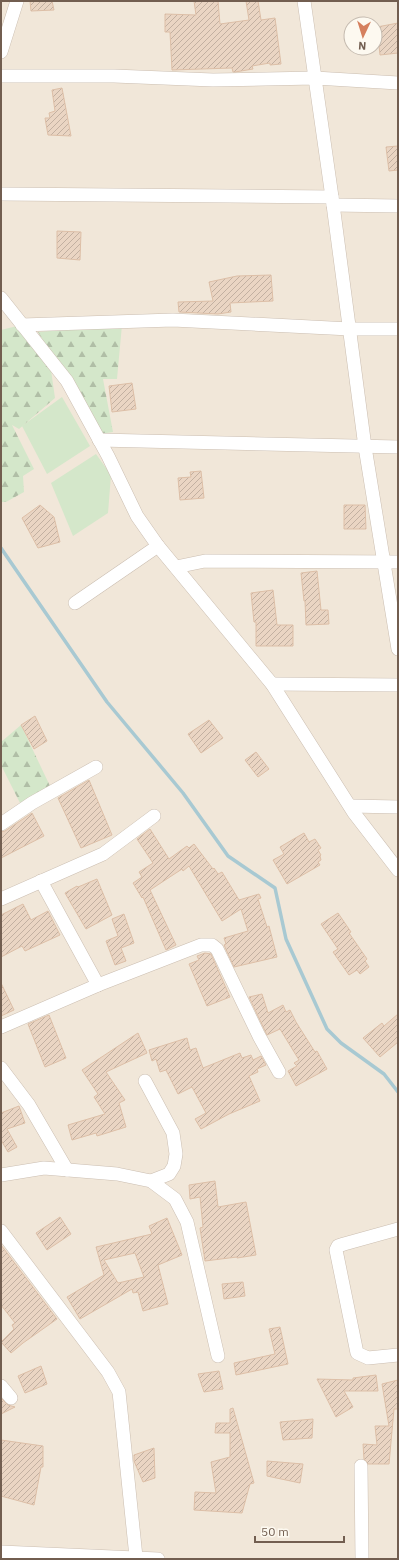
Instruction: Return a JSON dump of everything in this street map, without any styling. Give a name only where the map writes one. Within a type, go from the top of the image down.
[{"type":"street","points":[[1,52],[17,1]]},
{"type":"street","points":[[304,1],[365,447],[398,649]]},
{"type":"street","points":[[1,76],[114,76],[213,80],[315,78],[398,83]]},
{"type":"street","points":[[1,194],[332,201],[398,206]]},
{"type":"street","points":[[1,298],[67,381],[99,440],[136,516],[158,546],[272,684],[354,813],[398,870]]},
{"type":"street","points":[[22,325],[173,320],[350,329],[398,329]]},
{"type":"street","points":[[99,440],[398,447]]},
{"type":"street","points":[[75,603],[158,546]]},
{"type":"street","points":[[176,567],[205,561],[398,562]]},
{"type":"street","points":[[272,684],[398,685]]},
{"type":"street","points":[[1,824],[32,803],[96,767]]},
{"type":"street","points":[[350,806],[398,807]]},
{"type":"street","points":[[1,899],[103,854],[154,816]]},
{"type":"street","points":[[41,881],[98,985]]},
{"type":"street","points":[[1,1027],[98,985],[201,945],[212,945],[217,949],[259,1036],[279,1072]]},
{"type":"street","points":[[1,1068],[29,1105],[67,1170]]},
{"type":"street","points":[[145,1081],[173,1133],[176,1154],[174,1166],[169,1174],[151,1181]]},
{"type":"street","points":[[1,1175],[44,1168],[117,1174],[151,1181],[175,1199],[187,1222],[218,1356]]},
{"type":"street","points":[[398,1230],[344,1244],[338,1246],[336,1250],[357,1353],[368,1358],[398,1355]]},
{"type":"street","points":[[1,1232],[108,1372],[119,1392],[136,1557]]},
{"type":"street","points":[[1,1386],[11,1398]]},
{"type":"street","points":[[360,1466],[362,1559]]},
{"type":"street","points":[[1,1552],[158,1559]]},
{"type":"shaded area","points":[[1,1],[398,1],[398,1559],[1,1559]]},
{"type":"green space","points":[[122,325],[117,379],[103,379],[113,432],[100,434],[38,332]]},
{"type":"green space","points":[[17,326],[51,370],[55,398],[19,429],[12,425],[34,469],[23,476],[24,492],[6,502],[1,502],[1,330]]},
{"type":"green space","points":[[62,397],[90,446],[47,474],[22,426]]},
{"type":"green space","points":[[96,454],[111,475],[108,513],[73,536],[51,483]]},
{"type":"green space","points":[[21,725],[50,786],[20,803],[1,765],[1,742]]},
{"type":"building","points":[[30,1],[52,1],[54,10],[31,11]]},
{"type":"building","points":[[194,1],[218,1],[220,24],[249,20],[246,1],[258,1],[261,20],[275,18],[281,64],[270,65],[270,63],[252,66],[253,69],[235,72],[233,72],[232,68],[172,70],[170,32],[165,32],[165,14],[196,15]]},
{"type":"building","points":[[398,23],[398,53],[383,55],[383,26]]},
{"type":"building","points":[[62,88],[71,136],[48,135],[45,118],[50,118],[49,113],[55,111],[52,90]]},
{"type":"building","points":[[398,146],[398,170],[389,171],[386,147]]},
{"type":"building","points":[[57,231],[81,232],[80,260],[57,258]]},
{"type":"building","points":[[271,275],[273,301],[230,303],[231,312],[218,314],[179,312],[178,302],[213,301],[209,282],[237,276]]},
{"type":"building","points":[[132,383],[136,409],[112,412],[109,386]]},
{"type":"building","points":[[201,471],[204,498],[180,500],[178,478],[191,477],[190,472]]},
{"type":"building","points":[[40,505],[54,517],[60,542],[38,548],[22,518]]},
{"type":"building","points":[[344,505],[365,505],[366,529],[344,529]]},
{"type":"building","points":[[317,571],[321,610],[328,610],[329,624],[306,625],[305,601],[301,573]]},
{"type":"building","points":[[273,590],[277,625],[293,625],[293,646],[256,646],[256,622],[254,622],[251,593]]},
{"type":"building","points":[[35,716],[47,741],[34,749],[21,725]]},
{"type":"building","points":[[209,720],[223,738],[201,753],[188,734]]},
{"type":"building","points":[[256,752],[269,769],[258,777],[245,760]]},
{"type":"building","points":[[89,780],[112,835],[81,848],[58,798]]},
{"type":"building","points":[[32,813],[44,836],[1,858],[1,832],[5,831]]},
{"type":"building","points":[[150,829],[169,859],[187,846],[189,848],[194,844],[218,874],[222,872],[239,900],[259,894],[261,898],[258,899],[267,927],[269,926],[277,957],[234,967],[224,945],[226,944],[224,938],[248,931],[241,909],[222,921],[189,866],[150,890],[176,945],[166,950],[143,897],[142,898],[133,883],[142,877],[139,872],[153,863],[137,839]]},
{"type":"building","points":[[304,833],[309,842],[315,839],[321,848],[318,850],[321,855],[321,860],[318,862],[320,865],[287,884],[273,860],[284,854],[280,847]]},
{"type":"building","points":[[97,879],[112,915],[86,929],[65,893],[77,886],[78,887]]},
{"type":"building","points":[[23,904],[31,920],[48,911],[60,935],[25,951],[22,946],[1,957],[1,915]]},
{"type":"building","points":[[338,913],[351,932],[349,933],[367,959],[365,961],[369,967],[360,974],[357,970],[349,975],[333,952],[338,949],[321,924]]},
{"type":"building","points":[[124,914],[134,943],[121,948],[126,961],[115,965],[106,941],[118,936],[112,919]]},
{"type":"building","points":[[205,953],[211,954],[230,997],[207,1006],[189,964],[199,960],[197,956]]},
{"type":"building","points":[[1,983],[14,1010],[1,1016]]},
{"type":"building","points":[[262,994],[268,1013],[283,1005],[286,1012],[290,1010],[296,1022],[315,1052],[317,1051],[327,1069],[296,1086],[288,1071],[297,1066],[294,1063],[299,1060],[280,1029],[267,1035],[249,997]]},
{"type":"building","points":[[398,1014],[398,1042],[380,1057],[363,1038],[382,1023],[384,1026]]},
{"type":"building","points":[[49,1015],[66,1058],[45,1067],[28,1024]]},
{"type":"building","points":[[138,1033],[147,1053],[106,1072],[125,1100],[119,1103],[126,1127],[97,1136],[96,1133],[72,1140],[68,1125],[105,1114],[94,1097],[98,1094],[82,1070]]},
{"type":"building","points":[[187,1038],[190,1050],[196,1048],[203,1068],[240,1053],[242,1058],[251,1055],[253,1060],[261,1056],[266,1065],[257,1069],[258,1072],[249,1076],[260,1101],[229,1114],[201,1129],[195,1119],[206,1113],[192,1087],[178,1094],[166,1070],[160,1072],[156,1059],[152,1061],[149,1050]]},
{"type":"building","points":[[19,1106],[25,1123],[7,1129],[17,1147],[8,1152],[1,1140],[1,1113]]},
{"type":"building","points":[[215,1181],[218,1207],[246,1202],[256,1255],[205,1261],[200,1228],[203,1227],[200,1197],[190,1199],[189,1185]]},
{"type":"building","points":[[60,1217],[71,1234],[47,1250],[36,1233]]},
{"type":"building","points":[[167,1218],[182,1255],[158,1265],[168,1304],[143,1311],[138,1292],[133,1293],[132,1289],[80,1319],[67,1297],[104,1275],[96,1247],[152,1234],[149,1226]],"holes":[[[135,1253],[144,1277],[118,1283],[104,1260]]]},
{"type":"building","points":[[1,1245],[57,1319],[11,1353],[1,1342],[14,1329],[12,1325],[15,1323],[1,1305]]},
{"type":"building","points":[[243,1282],[245,1296],[224,1299],[222,1284]]},
{"type":"building","points":[[280,1327],[288,1364],[236,1375],[234,1363],[275,1354],[269,1329]]},
{"type":"building","points":[[41,1366],[47,1384],[25,1393],[18,1376]]},
{"type":"building","points":[[219,1371],[223,1389],[204,1392],[198,1374]]},
{"type":"building","points":[[376,1375],[378,1391],[344,1391],[353,1407],[336,1417],[317,1379],[353,1380],[353,1378]]},
{"type":"building","points":[[398,1380],[398,1409],[394,1409],[389,1464],[368,1464],[364,1459],[363,1444],[377,1445],[375,1426],[389,1426],[382,1384]]},
{"type":"building","points":[[1,1398],[8,1405],[15,1407],[1,1414]]},
{"type":"building","points":[[233,1408],[254,1483],[250,1484],[242,1513],[194,1510],[195,1492],[216,1493],[211,1462],[230,1457],[230,1433],[215,1433],[216,1423],[230,1423],[230,1409]]},
{"type":"building","points":[[313,1419],[312,1438],[283,1440],[280,1422]]},
{"type":"building","points":[[1,1440],[43,1446],[43,1467],[41,1467],[34,1505],[1,1496]]},
{"type":"building","points":[[154,1448],[155,1478],[143,1482],[134,1461],[134,1455]]},
{"type":"building","points":[[267,1461],[303,1464],[300,1483],[267,1476]]},
{"type":"waterway","points":[[1,548],[107,702],[183,793],[228,856],[275,888],[286,939],[327,1029],[341,1043],[384,1074],[398,1092]]}]
